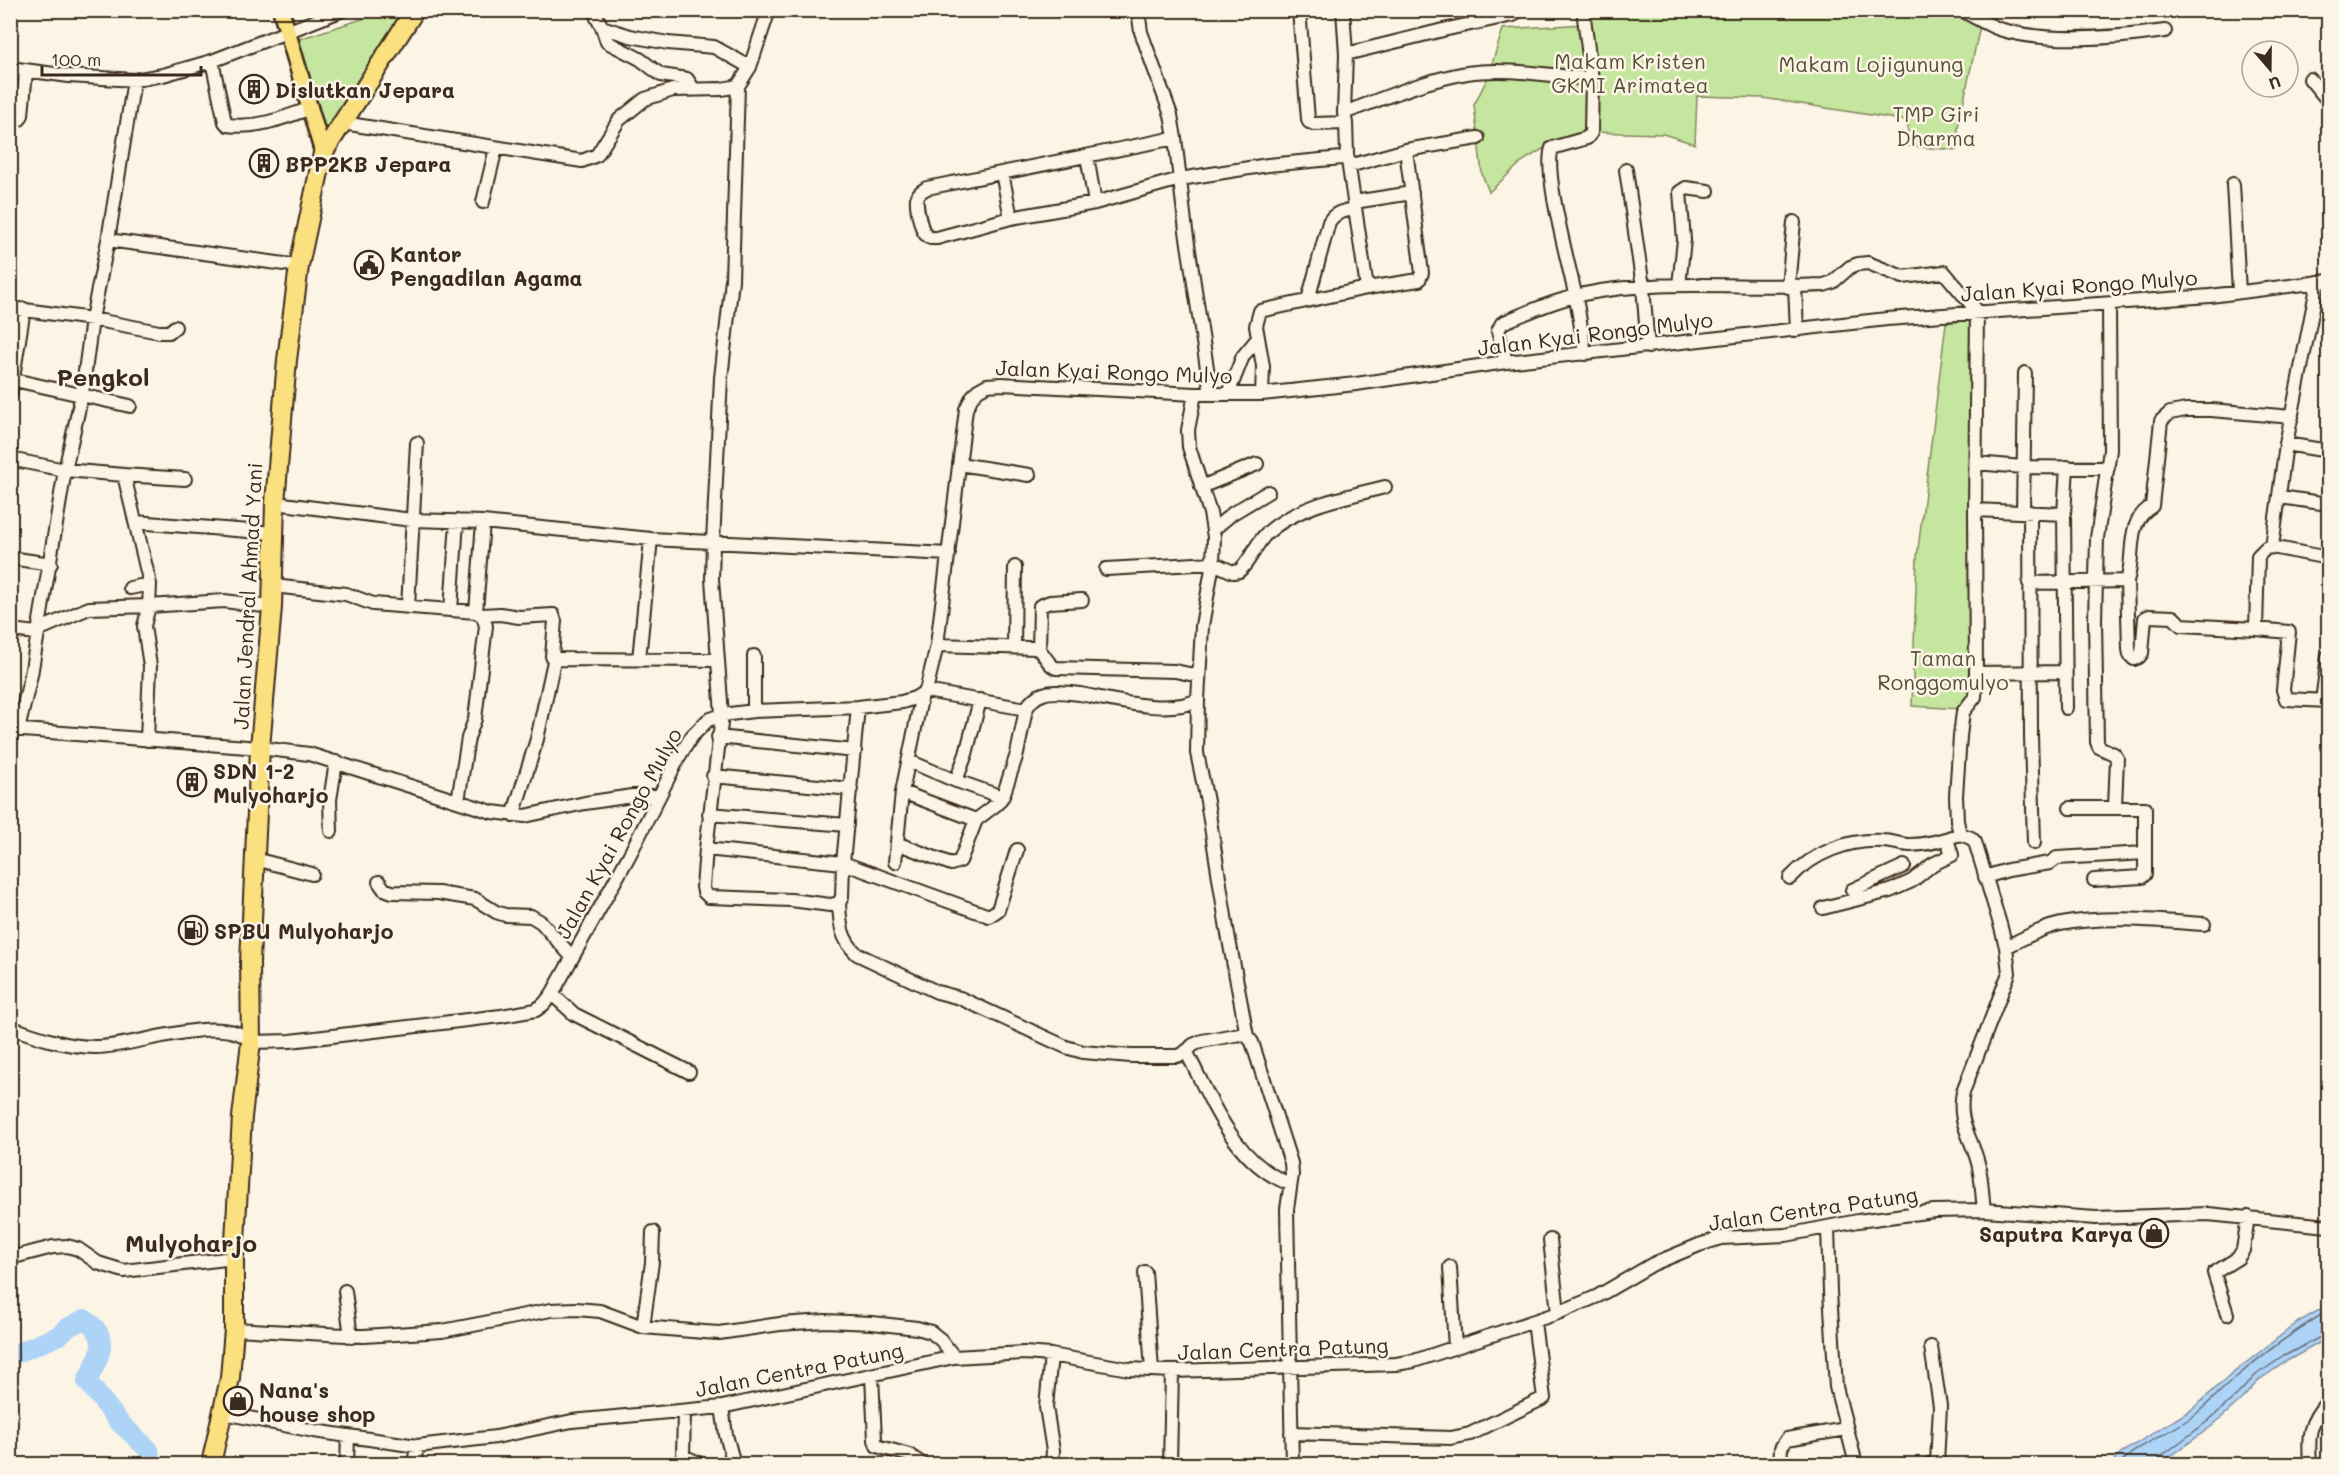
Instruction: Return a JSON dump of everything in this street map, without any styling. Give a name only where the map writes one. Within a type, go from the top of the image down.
[{"type":"highway","name":"Jalan Jendral Ahmad Yani","points":[[211,1464],[230,1378],[234,1329],[234,1258],[242,1117],[251,1042],[250,962],[261,748],[272,607],[275,502],[286,372],[299,266],[323,153],[415,10]]},
{"type":"main road","points":[[281,10],[323,153]]},
{"type":"street","points":[[10,68],[69,76],[135,80],[212,60],[343,10]]},
{"type":"street","points":[[597,10],[597,18],[607,42],[640,59],[661,75],[687,79],[691,85],[690,90]]},
{"type":"street","points":[[343,123],[587,160],[597,155],[620,120],[638,104],[665,92],[722,89],[738,86],[743,82],[750,68],[769,10]]},
{"type":"street","points":[[1138,10],[1141,32],[1171,115],[1211,394]]},
{"type":"street","points":[[1299,10],[1308,119],[1314,124],[1345,118],[1412,88],[1467,73],[1497,72],[1592,79]]},
{"type":"street","points":[[1343,10],[1348,160],[1367,288]]},
{"type":"street","points":[[1346,54],[1513,15],[1518,10]]},
{"type":"street","points":[[1583,10],[1592,79],[1590,136],[1556,146],[1552,148],[1550,156],[1552,188],[1576,297],[1585,354]]},
{"type":"street","points":[[1962,10],[1999,28],[2045,36],[2110,37],[2164,31]]},
{"type":"street","points":[[602,27],[630,36],[668,43],[714,47],[750,68]]},
{"type":"street","points":[[212,60],[225,122],[228,125],[278,120],[311,108]]},
{"type":"street","points":[[10,121],[20,119],[22,115],[26,71]]},
{"type":"street","points":[[135,80],[92,319],[82,394],[65,470],[31,675],[14,729],[261,748],[309,754],[513,816],[525,816],[632,796],[659,796]]},
{"type":"street","points":[[2310,80],[2328,102]]},
{"type":"street","points":[[738,86],[732,280],[721,378],[712,579],[722,715],[713,776],[703,887],[709,897],[839,903]]},
{"type":"street","points":[[1175,138],[922,190],[917,199],[919,216],[925,234],[932,238],[1011,218],[1095,203],[1180,179],[1268,165],[1348,160],[1478,138]]},
{"type":"street","points":[[483,202],[496,148]]},
{"type":"street","points":[[1262,394],[1263,366],[1257,320],[1260,311],[1367,288],[1412,282],[1421,277],[1422,265],[1406,150]]},
{"type":"street","points":[[1087,156],[1095,203]]},
{"type":"street","points":[[1626,170],[1643,287],[1648,347]]},
{"type":"street","points":[[1002,173],[1011,218]]},
{"type":"street","points":[[2233,184],[2239,292]]},
{"type":"street","points":[[1679,285],[1684,240],[1680,192],[1686,188],[1708,191]]},
{"type":"street","points":[[1308,300],[1329,222],[1333,216],[1355,206],[1412,193]]},
{"type":"street","points":[[1794,222],[1792,287],[1797,330]]},
{"type":"street","points":[[108,240],[299,266]]},
{"type":"street","points":[[1506,362],[1498,331],[1500,325],[1576,297],[1643,287],[1679,285],[1792,287],[1824,285],[1833,282],[1850,267],[1868,263],[1903,277],[1941,271],[1948,274],[1977,311],[1976,673],[1975,698],[1963,712],[1960,736],[1956,811],[1960,834]]},
{"type":"street","points":[[2272,547],[2286,444],[2323,281]]},
{"type":"street","name":"Jalan Kyai Rongo Mulyo","points":[[251,1042],[290,1041],[527,1012],[544,1004],[552,994],[630,854],[692,736],[708,720],[722,715],[754,711],[858,707],[902,702],[924,692],[931,678],[937,645],[966,409],[972,397],[987,385],[1021,383],[1195,394],[1262,394],[1356,384],[1506,362],[1797,330],[1977,311],[2109,304],[2239,292],[2323,281]]},
{"type":"street","points":[[2109,304],[2110,450],[2097,538],[2097,742],[2101,749],[2114,754],[2117,758],[2115,807]]},
{"type":"street","points":[[10,308],[92,319],[159,332],[169,332],[175,327]]},
{"type":"street","points":[[10,396],[24,309]]},
{"type":"street","points":[[1228,394],[1243,356],[1258,338]]},
{"type":"street","points":[[2025,373],[2023,467],[2029,583],[2034,843]]},
{"type":"street","points":[[12,380],[130,406]]},
{"type":"street","points":[[1195,394],[1188,430],[1190,447],[1214,530],[1213,563],[1202,626],[1197,753],[1247,1036],[1255,1048],[1291,1163],[1287,1209],[1292,1464]]},
{"type":"street","points":[[2292,417],[2186,410],[2170,413],[2161,421],[2152,506],[2140,515],[2131,541],[2131,571],[2127,581],[2129,649],[2134,659],[2142,653],[2145,618],[2149,616],[2173,616],[2181,625],[2289,632],[2283,690],[2286,699],[2325,701],[2328,656]]},
{"type":"street","points":[[408,607],[417,443]]},
{"type":"street","points":[[2286,444],[2328,451]]},
{"type":"street","points":[[10,459],[65,470],[185,479]]},
{"type":"street","points":[[1976,463],[2023,467],[2108,468]]},
{"type":"street","points":[[959,464],[1029,475]]},
{"type":"street","points":[[1201,487],[1257,464]]},
{"type":"street","points":[[2066,708],[2064,514],[2067,467]]},
{"type":"street","points":[[124,475],[150,584],[149,606],[144,626],[150,666],[147,740]]},
{"type":"street","points":[[1106,569],[1213,563],[1233,572],[1239,571],[1267,533],[1296,515],[1320,504],[1385,487]]},
{"type":"street","points":[[1214,530],[1233,513],[1268,492]]},
{"type":"street","points":[[2280,497],[2328,504]]},
{"type":"street","points":[[275,502],[411,520],[483,522],[651,539],[949,554]]},
{"type":"street","points":[[1975,510],[2064,514]]},
{"type":"street","points":[[451,610],[457,521]]},
{"type":"street","points":[[135,522],[274,533]]},
{"type":"street","points":[[458,801],[463,762],[475,719],[486,626],[479,613],[483,522]]},
{"type":"street","points":[[639,659],[651,539]]},
{"type":"street","points":[[2256,629],[2258,556],[2265,548],[2272,547],[2328,558]]},
{"type":"street","points":[[10,558],[51,564]]},
{"type":"street","points":[[1014,647],[1015,567]]},
{"type":"street","points":[[2029,583],[2127,581]]},
{"type":"street","points":[[130,588],[150,584]]},
{"type":"street","points":[[273,586],[346,594],[373,604],[519,617],[553,615],[555,618],[552,656],[554,661],[537,739],[513,816]]},
{"type":"street","points":[[1082,600],[1050,602],[1040,606],[1039,650],[1050,666],[1175,671],[1199,676]]},
{"type":"street","points":[[10,630],[37,631],[89,608],[224,601],[272,607]]},
{"type":"street","points":[[937,645],[1039,650]]},
{"type":"street","points":[[754,656],[754,711]]},
{"type":"street","points":[[554,661],[559,659],[718,660]]},
{"type":"street","points":[[1976,673],[2065,672]]},
{"type":"street","points":[[895,862],[899,844],[902,792],[924,692],[1026,709]]},
{"type":"street","points":[[899,844],[955,864],[960,861],[976,820],[997,804],[1002,797],[1017,754],[1026,709],[1029,703],[1040,694],[1072,693],[1132,704],[1154,705],[1186,704],[1198,700]]},
{"type":"street","points":[[956,781],[966,754],[980,700]]},
{"type":"street","points":[[858,707],[843,863],[842,897],[839,903],[842,934],[857,954],[937,992],[960,998],[1021,1024],[1066,1047],[1083,1052],[1131,1056],[1177,1056],[1202,1041],[1240,1034],[1247,1036]]},
{"type":"street","points":[[718,737],[855,751]]},
{"type":"street","points":[[909,761],[1002,797]]},
{"type":"street","points":[[331,831],[330,800],[336,762]]},
{"type":"street","points":[[713,776],[851,789]]},
{"type":"street","points":[[902,792],[976,820]]},
{"type":"street","points":[[2070,808],[2145,808],[2145,874],[2142,877],[2094,880]]},
{"type":"street","points":[[709,814],[847,825]]},
{"type":"street","points":[[1790,878],[1813,857],[1854,843],[1885,841],[1908,846],[1931,844],[1960,834],[1975,842],[2006,947],[2009,973],[1960,1108],[1978,1163],[1984,1210]]},
{"type":"street","points":[[1823,908],[1854,898],[1877,895],[1912,881],[1934,864],[1952,855],[1947,839]]},
{"type":"street","points":[[706,849],[843,863],[989,916],[998,910],[1017,850]]},
{"type":"street","points":[[1985,878],[2008,870],[2050,863],[2057,858],[2145,853]]},
{"type":"street","points":[[255,859],[312,874]]},
{"type":"street","points":[[1852,890],[1904,866]]},
{"type":"street","points":[[379,882],[384,889],[392,892],[438,894],[475,899],[505,915],[531,916],[541,922],[572,957]]},
{"type":"street","points":[[2006,947],[2061,924],[2137,920],[2204,924]]},
{"type":"street","points":[[552,994],[574,1014],[688,1071]]},
{"type":"street","points":[[10,1027],[79,1046],[98,1047],[169,1034],[205,1031],[238,1032],[251,1042]]},
{"type":"street","points":[[1186,1051],[1223,1121],[1242,1151],[1264,1170],[1290,1184]]},
{"type":"street","name":"Jalan Centra Patung","points":[[224,1413],[417,1446],[467,1442],[572,1421],[722,1407],[954,1357],[1024,1353],[1052,1355],[1129,1369],[1172,1371],[1396,1364],[1455,1348],[1558,1313],[1598,1296],[1653,1264],[1722,1238],[1786,1235],[1858,1221],[1934,1211],[1984,1210],[2096,1218],[2208,1214],[2328,1226]]},
{"type":"street","points":[[2227,1314],[2214,1274],[2238,1258],[2245,1240],[2248,1217]]},
{"type":"street","points":[[1828,1228],[1836,1387],[1856,1464]]},
{"type":"street","points":[[643,1327],[652,1262],[653,1232]]},
{"type":"street","points":[[1550,1240],[1558,1313]]},
{"type":"street","points":[[10,1258],[53,1247],[67,1246],[78,1249],[98,1263],[124,1271],[234,1258]]},
{"type":"street","points":[[1450,1267],[1455,1348]]},
{"type":"street","points":[[1145,1272],[1152,1370]]},
{"type":"street","points":[[345,1291],[351,1337]]},
{"type":"street","points":[[234,1329],[351,1337],[442,1331],[551,1310],[576,1309],[600,1311],[643,1327],[719,1333],[780,1324],[825,1321],[872,1323],[931,1332],[941,1340],[954,1357]]},
{"type":"street","points":[[1291,1433],[1451,1438],[1470,1434],[1544,1398],[1534,1322]]},
{"type":"street","points":[[1931,1347],[1940,1406],[1935,1464]]},
{"type":"street","points":[[1052,1355],[1046,1407],[1053,1451],[1052,1464]]},
{"type":"street","points":[[1170,1464],[1172,1371]]},
{"type":"street","points":[[872,1376],[877,1446],[909,1455],[922,1464]]},
{"type":"street","points":[[2310,1464],[2311,1425],[2315,1416],[2328,1401]]},
{"type":"street","points":[[722,1407],[726,1436],[734,1464]]},
{"type":"street","points":[[684,1412],[683,1457],[701,1464]]},
{"type":"street","points":[[1780,1464],[1781,1448],[1787,1438],[1846,1428]]},
{"type":"street","points":[[347,1464],[348,1436]]},
{"type":"street","points":[[414,1464],[417,1446]]},
{"type":"green space","points":[[1950,10],[1980,26],[1958,127],[1957,150],[1907,146],[1908,121],[1763,98],[1697,96],[1695,144],[1663,134],[1586,132],[1551,144],[1523,161],[1489,192],[1482,174],[1474,105],[1487,79],[1503,29],[1586,24],[1584,11]]},
{"type":"green space","points":[[387,11],[404,11],[325,131],[296,40]]},
{"type":"green space","name":"Taman Ronggomulyo","points":[[1975,319],[1972,695],[1961,709],[1912,706],[1917,557],[1946,323]]},
{"type":"water","points":[[2328,1305],[2328,1338],[2259,1380],[2212,1426],[2160,1464],[2110,1464],[2124,1451],[2191,1410],[2233,1373],[2298,1322]]},
{"type":"waterway","points":[[10,1356],[58,1336],[84,1319],[93,1326],[101,1340],[99,1356],[87,1381],[119,1422],[149,1450],[151,1464]]},
{"type":"place","name":"Dislutkan Jepara","points":[[254,89]]},
{"type":"place","name":"BPP2KB Jepara","points":[[264,163]]},
{"type":"place","name":"Kantor Pengadilan Agama","points":[[369,265]]},
{"type":"place","name":"SDN 1-2 Mulyoharjo","points":[[192,782]]},
{"type":"place","name":"SPBU Mulyoharjo","points":[[193,930]]},
{"type":"place","name":"Saputra Karya","points":[[2154,1233]]},
{"type":"place","name":"Nana's house shop","points":[[238,1401]]},
{"type":"district","name":"Pengkol","points":[[103,376]]},
{"type":"district","name":"Mulyoharjo","points":[[191,1242]]},
{"type":"park label","name":"Makam Lojigunung","points":[[1871,63]]},
{"type":"park label","name":"Makam Kristen GKMI Arimatea","points":[[1630,72]]},
{"type":"park label","name":"TMP Giri Dharma","points":[[1936,125]]}]
